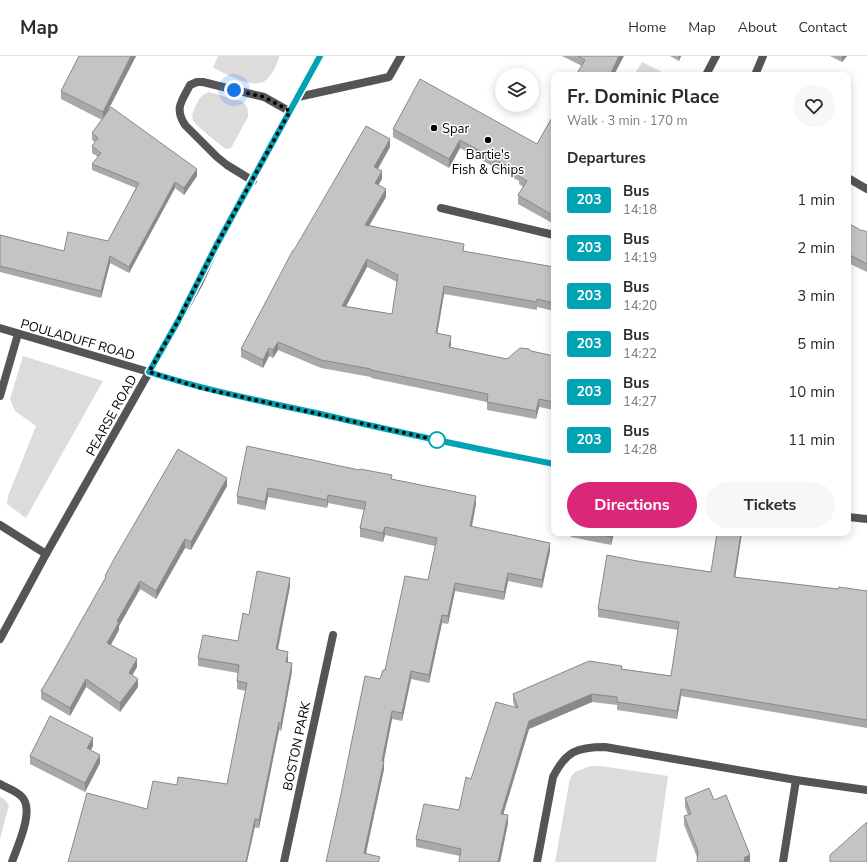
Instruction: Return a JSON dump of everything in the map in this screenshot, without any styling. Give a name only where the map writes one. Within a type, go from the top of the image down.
[{"type":"street","name":"PEARSE ROAD","points":[[0,639],[46,554],[178,321],[216,246],[253,181],[320,56]]},
{"type":"street","points":[[298,97],[388,77],[401,56]]},
{"type":"street","points":[[708,72],[716,56]]},
{"type":"street","points":[[756,72],[763,56]]},
{"type":"street","points":[[253,181],[217,157],[185,125],[181,119],[179,109],[190,85],[198,82],[204,82],[264,97],[290,111]]},
{"type":"street","points":[[851,180],[867,189]]},
{"type":"street","points":[[441,208],[551,234]]},
{"type":"street","name":"POULADUFF ROAD","points":[[0,328],[183,383],[453,444],[551,463]]},
{"type":"street","points":[[0,396],[18,334]]},
{"type":"street","points":[[851,517],[867,519]]},
{"type":"street","points":[[0,525],[46,554]]},
{"type":"street","name":"BOSTON PARK","points":[[284,862],[333,634]]},
{"type":"street","points":[[537,862],[552,777],[565,758],[580,749],[605,747],[796,780],[867,790]]},
{"type":"street","points":[[783,862],[796,780]]},
{"type":"street","points":[[0,784],[22,796],[26,803],[26,821],[12,862]]},
{"type":"shaded area","points":[[218,56],[280,56],[275,69],[270,76],[264,81],[250,83],[234,78],[213,68]]},
{"type":"shaded area","points":[[642,62],[662,72],[636,72]]},
{"type":"shaded area","points":[[209,92],[243,102],[247,107],[248,117],[231,148],[226,149],[193,120],[193,112],[198,101],[203,95]]},
{"type":"shaded area","points":[[23,356],[103,381],[26,518],[7,504],[8,496],[36,426],[15,411],[10,399]]},
{"type":"shaded area","points":[[590,766],[601,766],[668,776],[656,862],[555,862],[570,778],[575,772]]},
{"type":"shaded area","points":[[0,797],[9,805],[0,839]]},
{"type":"building","points":[[79,56],[131,56],[103,112],[61,91]]},
{"type":"building","points":[[578,56],[619,56],[611,72],[578,72],[585,60]]},
{"type":"building","points":[[420,79],[537,144],[551,119],[551,214],[518,195],[527,181],[519,176],[520,173],[460,140],[449,159],[393,129]]},
{"type":"building","points":[[111,107],[197,169],[184,188],[175,182],[129,267],[110,256],[101,291],[0,266],[0,235],[64,251],[68,232],[108,241],[139,183],[92,164],[101,153],[92,146],[98,138],[92,133]]},
{"type":"building","points":[[366,126],[390,139],[374,167],[382,171],[375,183],[386,189],[365,225],[464,244],[463,251],[551,266],[551,302],[537,299],[537,302],[444,286],[436,333],[451,336],[449,347],[507,359],[520,348],[551,355],[551,401],[539,399],[536,411],[487,402],[488,394],[321,360],[278,342],[273,350],[269,348],[263,360],[241,349],[293,250]],"holes":[[[367,259],[398,275],[392,314],[342,306]]]},
{"type":"building","points":[[851,225],[867,232],[867,264],[851,256]]},
{"type":"building","points":[[247,446],[359,470],[392,475],[391,479],[476,496],[470,526],[550,543],[542,580],[508,573],[504,592],[455,583],[448,616],[442,615],[429,675],[411,671],[402,713],[392,711],[382,761],[384,761],[364,853],[380,857],[378,862],[326,862],[365,676],[380,679],[383,670],[385,670],[405,576],[428,580],[437,538],[385,527],[383,533],[360,528],[366,502],[328,495],[327,500],[268,488],[265,502],[237,496]]},
{"type":"building","points":[[178,449],[227,478],[191,542],[185,539],[156,591],[140,581],[117,621],[119,622],[107,643],[137,659],[129,673],[138,679],[120,703],[86,679],[70,708],[41,691],[106,577],[105,576],[114,559]]},
{"type":"building","points":[[717,536],[741,536],[734,577],[867,591],[867,720],[681,689],[677,711],[617,702],[617,697],[592,694],[529,721],[501,814],[508,815],[498,862],[459,862],[461,849],[416,839],[424,804],[459,810],[466,777],[471,779],[496,702],[518,708],[513,694],[589,661],[622,666],[621,669],[671,676],[679,622],[598,609],[607,555],[711,572]]},
{"type":"building","points":[[257,571],[290,578],[276,649],[288,652],[286,662],[292,663],[281,723],[279,722],[259,820],[255,819],[246,862],[68,862],[87,793],[147,809],[153,781],[177,785],[178,777],[227,784],[247,683],[237,681],[239,665],[198,658],[203,635],[238,641],[243,613],[249,615]]},
{"type":"building","points":[[50,716],[93,738],[87,748],[100,755],[85,783],[30,756]]},
{"type":"building","points":[[709,788],[714,800],[726,795],[750,855],[745,857],[744,862],[697,862],[698,851],[684,816],[691,814],[685,798]]},
{"type":"building","points":[[867,822],[867,862],[830,862],[830,855]]},
{"type":"bus line","name":"203","points":[[320,56],[216,246],[199,283],[149,372],[201,388],[453,444],[551,463]]},
{"type":"place","name":"Spar","points":[[434,128]]},
{"type":"place","name":"Bartie's Fish & Chips","points":[[488,140]]},
{"type":"route","points":[[234,90],[264,97],[290,111],[216,246],[199,283],[149,372],[201,388],[441,441],[437,440]]}]
